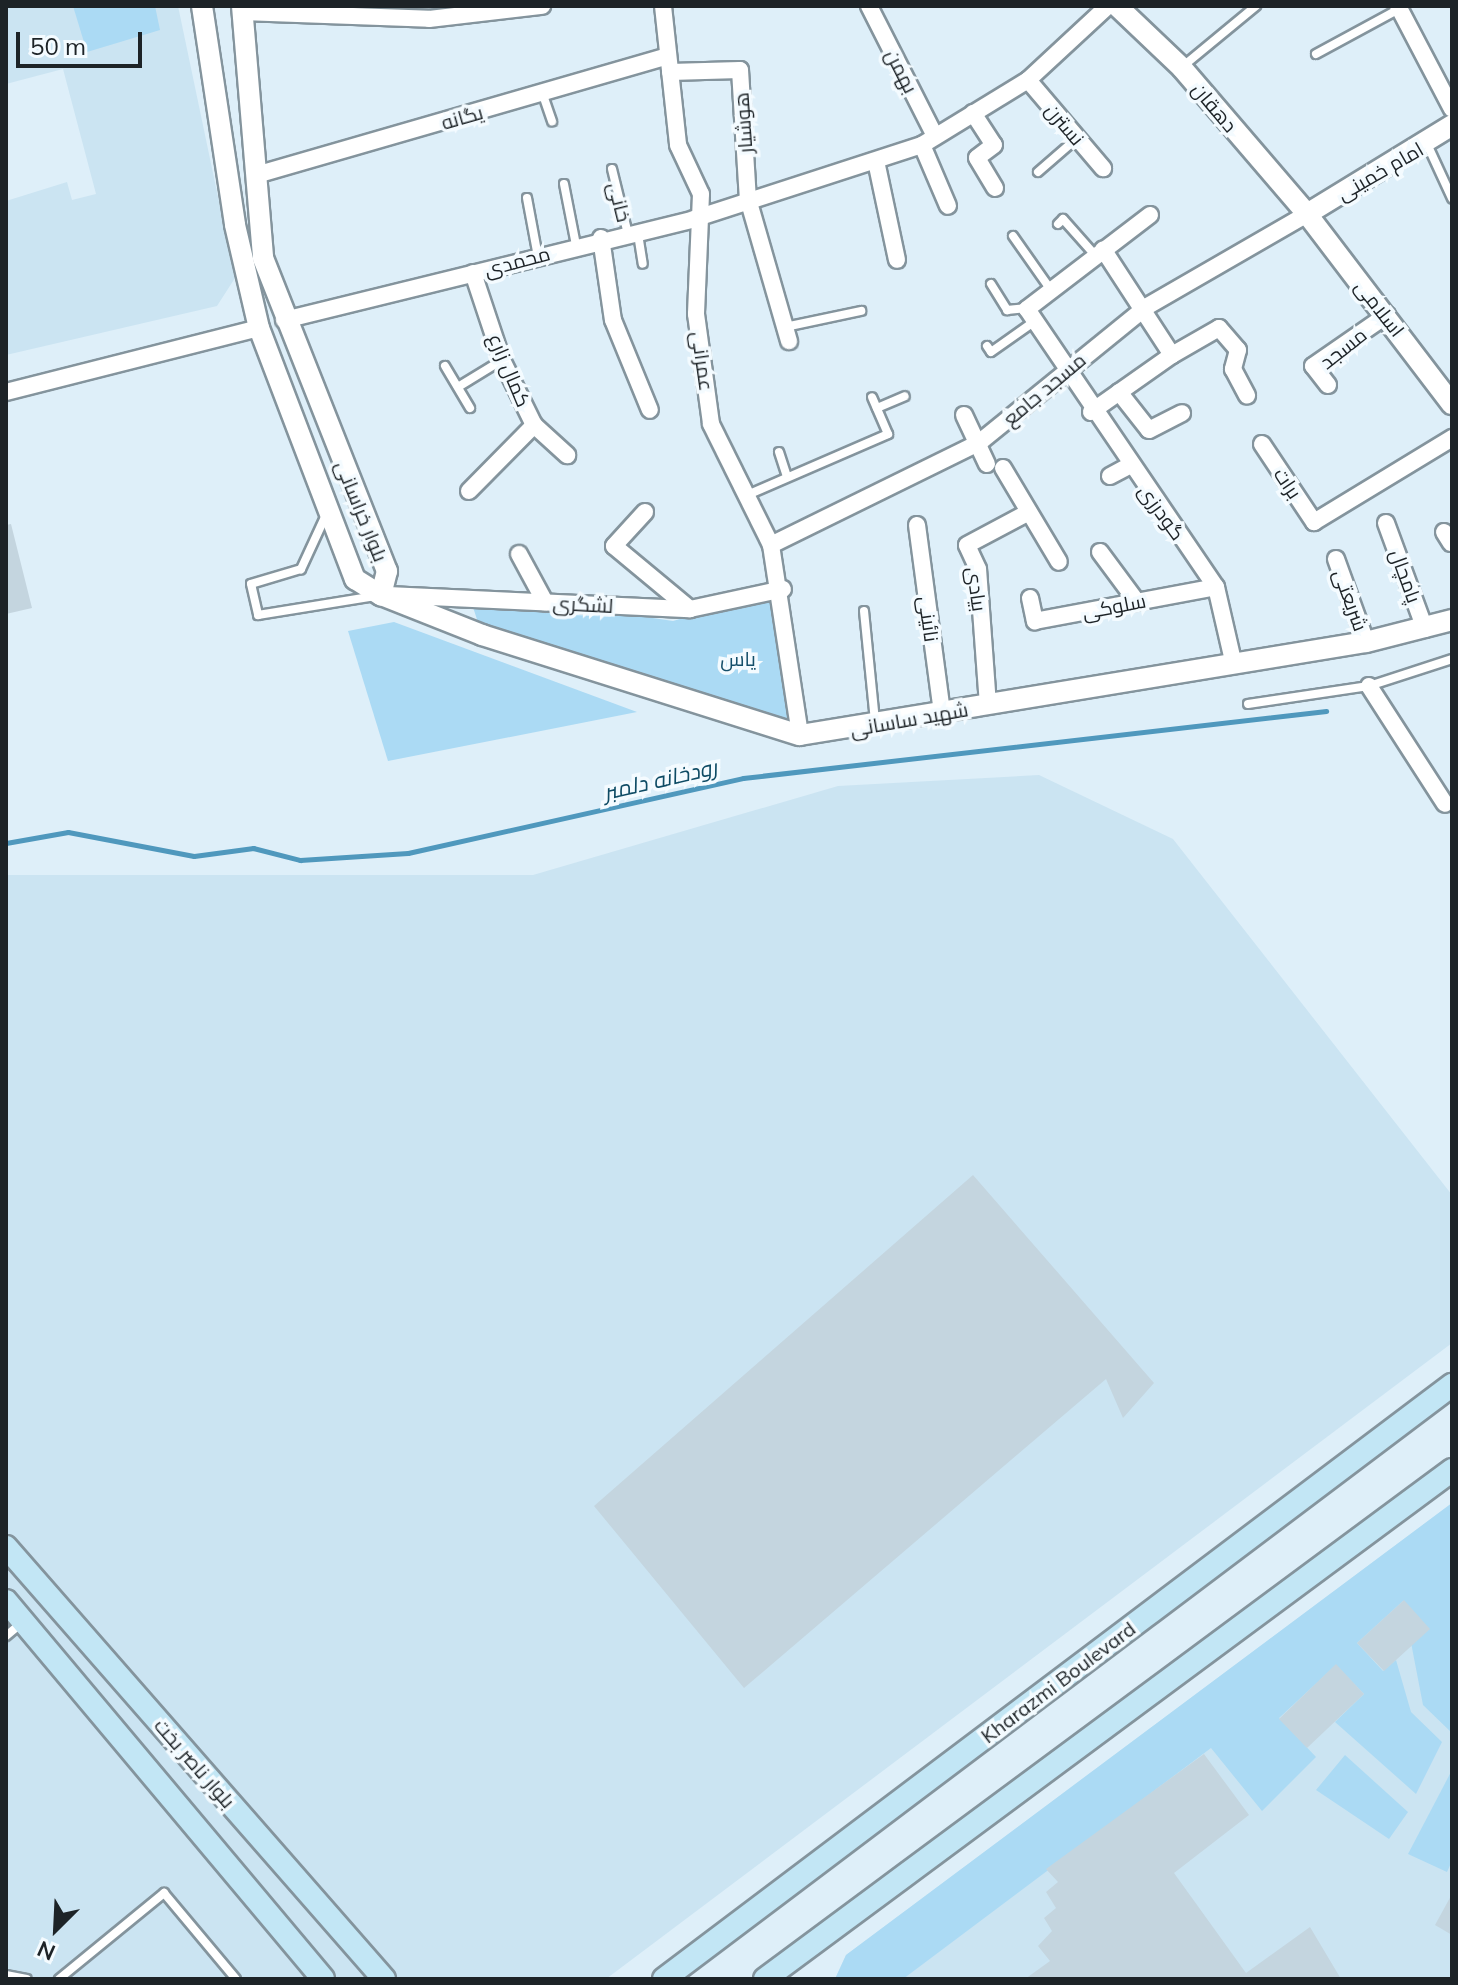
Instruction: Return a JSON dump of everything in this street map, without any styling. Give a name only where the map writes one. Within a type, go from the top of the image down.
[{"type":"main road","name":"Kharazmi Boulevard","points":[[664,1979],[1452,1385]]},
{"type":"main road","points":[[765,1979],[1452,1470]]},
{"type":"main road","name":"بلوار ناصر بخت","points":[[6,1547],[384,1979]]},
{"type":"main road","name":"بلوار ناصر بخت","points":[[6,1601],[323,1979]]},
{"type":"street","name":"بلوار خراسانی","points":[[202,6],[235,225],[259,328],[326,514],[355,579],[381,595],[387,571],[284,320],[263,258],[242,9]]},
{"type":"street","points":[[242,9],[393,11],[542,6]]},
{"type":"street","points":[[663,6],[678,145],[701,194],[694,219]]},
{"type":"street","name":"بهمن","points":[[869,6],[928,140]]},
{"type":"street","name":"محمدی","points":[[284,320],[539,258],[601,238],[633,234],[694,219],[748,199],[876,161],[928,140],[1028,80],[1108,6]]},
{"type":"street","name":"دهقان","points":[[1117,6],[1182,68],[1307,214]]},
{"type":"street","points":[[1398,7],[1452,109]]},
{"type":"street","name":"یگانه","points":[[256,175],[543,95],[668,64]]},
{"type":"street","name":"هوشیار","points":[[668,64],[740,70],[748,199]]},
{"type":"street","name":"نسترن","points":[[1028,80],[1103,168]]},
{"type":"street","points":[[973,113],[994,145],[977,158],[995,188]]},
{"type":"street","name":"امام خمینی","points":[[1307,214],[1427,144],[1452,125]]},
{"type":"street","points":[[928,140],[948,206]]},
{"type":"street","points":[[876,161],[897,260]]},
{"type":"street","points":[[748,199],[787,334]]},
{"type":"street","name":"مسجد جامع","points":[[771,545],[980,442],[1146,307],[1307,214]]},
{"type":"street","name":"اسلامی","points":[[1307,214],[1452,404]]},
{"type":"street","points":[[1031,315],[1051,290],[1150,215]]},
{"type":"street","name":"عمرانی","points":[[694,219],[696,314],[711,424],[744,496],[771,545],[783,589],[800,735]]},
{"type":"street","points":[[601,238],[613,320],[650,410]]},
{"type":"street","points":[[1099,252],[1146,307],[1172,355]]},
{"type":"street","name":"کمال زارع","points":[[473,273],[502,360],[534,425],[567,455]]},
{"type":"street","name":"گودرزی","points":[[1031,315],[1091,412],[1216,587],[1234,665]]},
{"type":"street","name":"مسجد","points":[[1328,385],[1313,366],[1387,315]]},
{"type":"street","points":[[6,392],[284,320]]},
{"type":"street","points":[[1091,412],[1172,355],[1219,328],[1238,350],[1233,369],[1247,395]]},
{"type":"street","points":[[1119,392],[1149,430],[1182,413]]},
{"type":"street","points":[[964,415],[1059,562]]},
{"type":"street","points":[[469,491],[534,425]]},
{"type":"street","name":"برات","points":[[1262,444],[1314,522],[1452,438]]},
{"type":"street","points":[[1110,476],[1129,466]]},
{"type":"street","points":[[645,512],[614,546],[690,609]]},
{"type":"street","name":"بیادی","points":[[988,705],[978,569],[967,545],[1029,512]]},
{"type":"street","name":"پامچال","points":[[1386,523],[1425,629]]},
{"type":"street","name":"نائینی","points":[[917,525],[942,713]]},
{"type":"street","points":[[1100,552],[1137,602]]},
{"type":"street","points":[[519,554],[545,602]]},
{"type":"street","name":"شریعتی","points":[[1336,559],[1366,642]]},
{"type":"street","name":"سلوکی","points":[[1030,598],[1035,621],[1216,587]]},
{"type":"street","name":"لشگری","points":[[381,595],[690,609],[783,589]]},
{"type":"street","name":"شهید ساسانی","points":[[381,595],[482,635],[800,735],[875,726],[1366,642],[1452,620]]},
{"type":"street","points":[[1369,686],[1445,804]]},
{"type":"lane","points":[[1182,68],[1256,6]]},
{"type":"lane","points":[[1316,54],[1398,7]]},
{"type":"lane","points":[[543,95],[552,121]]},
{"type":"lane","points":[[1038,172],[1076,139]]},
{"type":"lane","points":[[1427,144],[1452,198]]},
{"type":"lane","name":"خانی","points":[[612,169],[643,264]]},
{"type":"lane","points":[[564,184],[576,245]]},
{"type":"lane","points":[[527,198],[539,258]]},
{"type":"lane","points":[[1058,224],[1063,219],[1099,252]]},
{"type":"lane","points":[[1013,236],[1051,290]]},
{"type":"lane","points":[[991,284],[1007,310],[1031,315]]},
{"type":"lane","points":[[787,334],[861,311]]},
{"type":"lane","points":[[987,346],[991,352],[1031,315]]},
{"type":"lane","points":[[458,387],[502,360]]},
{"type":"lane","points":[[445,366],[470,408]]},
{"type":"lane","points":[[877,408],[905,396]]},
{"type":"lane","points":[[744,496],[888,434],[872,397]]},
{"type":"lane","points":[[779,452],[787,477]]},
{"type":"lane","points":[[326,514],[301,569],[251,584],[258,615],[381,595]]},
{"type":"lane","points":[[864,611],[875,726]]},
{"type":"lane","points":[[1248,704],[1369,686],[1452,659]]},
{"type":"lane","points":[[6,1636],[18,1626]]},
{"type":"lane","points":[[59,1979],[164,1893],[236,1979]]},
{"type":"lane","points":[[6,1975],[27,1979]]},
{"type":"shaded area","points":[[6,6],[178,6],[235,278],[217,306],[6,355],[6,201],[67,182],[72,200],[96,194],[63,69],[6,84]]},
{"type":"shaded area","points":[[1039,775],[1173,839],[1452,1195],[1452,1343],[606,1979],[6,1979],[6,875],[533,875],[838,786]]},
{"type":"shaded area","points":[[1452,1503],[1452,1979],[835,1979],[846,1955]]},
{"type":"green space","points":[[73,6],[155,6],[160,30],[87,52]]},
{"type":"green space","name":"یاس","points":[[783,589],[800,735],[482,635],[472,604],[545,602],[673,621]]},
{"type":"green space","points":[[394,622],[637,712],[388,761],[348,631]]},
{"type":"green space","points":[[1452,1503],[1452,1733],[1423,1705],[1403,1601],[1357,1643],[1383,1671],[1396,1660],[1411,1712],[1442,1742],[1416,1794],[1335,1722],[1364,1694],[1336,1665],[1279,1718],[1316,1757],[1262,1811],[1211,1748],[903,1979],[835,1979],[846,1955]]},
{"type":"green space","points":[[1345,1755],[1408,1812],[1389,1839],[1316,1790]]},
{"type":"green space","points":[[1452,1770],[1452,1861],[1447,1872],[1408,1854]]},
{"type":"building","points":[[11,524],[32,608],[6,614],[6,525]]},
{"type":"building","points":[[973,1175],[1154,1383],[1123,1418],[1106,1379],[744,1688],[594,1506]]},
{"type":"building","points":[[1404,1600],[1430,1629],[1384,1671],[1357,1643]]},
{"type":"building","points":[[1336,1664],[1364,1694],[1307,1748],[1279,1719]]},
{"type":"building","points":[[1204,1754],[1249,1815],[1174,1873],[1246,1973],[1310,1927],[1341,1979],[1025,1979],[1050,1961],[1038,1946],[1052,1931],[1044,1918],[1056,1908],[1046,1892],[1058,1882],[1046,1869]]},
{"type":"building","points":[[1452,1894],[1452,1935],[1435,1925]]},
{"type":"waterway","name":"رودخانه دلمبر","points":[[6,843],[68,832],[194,856],[253,848],[300,860],[408,853],[743,778],[1326,711]]}]
